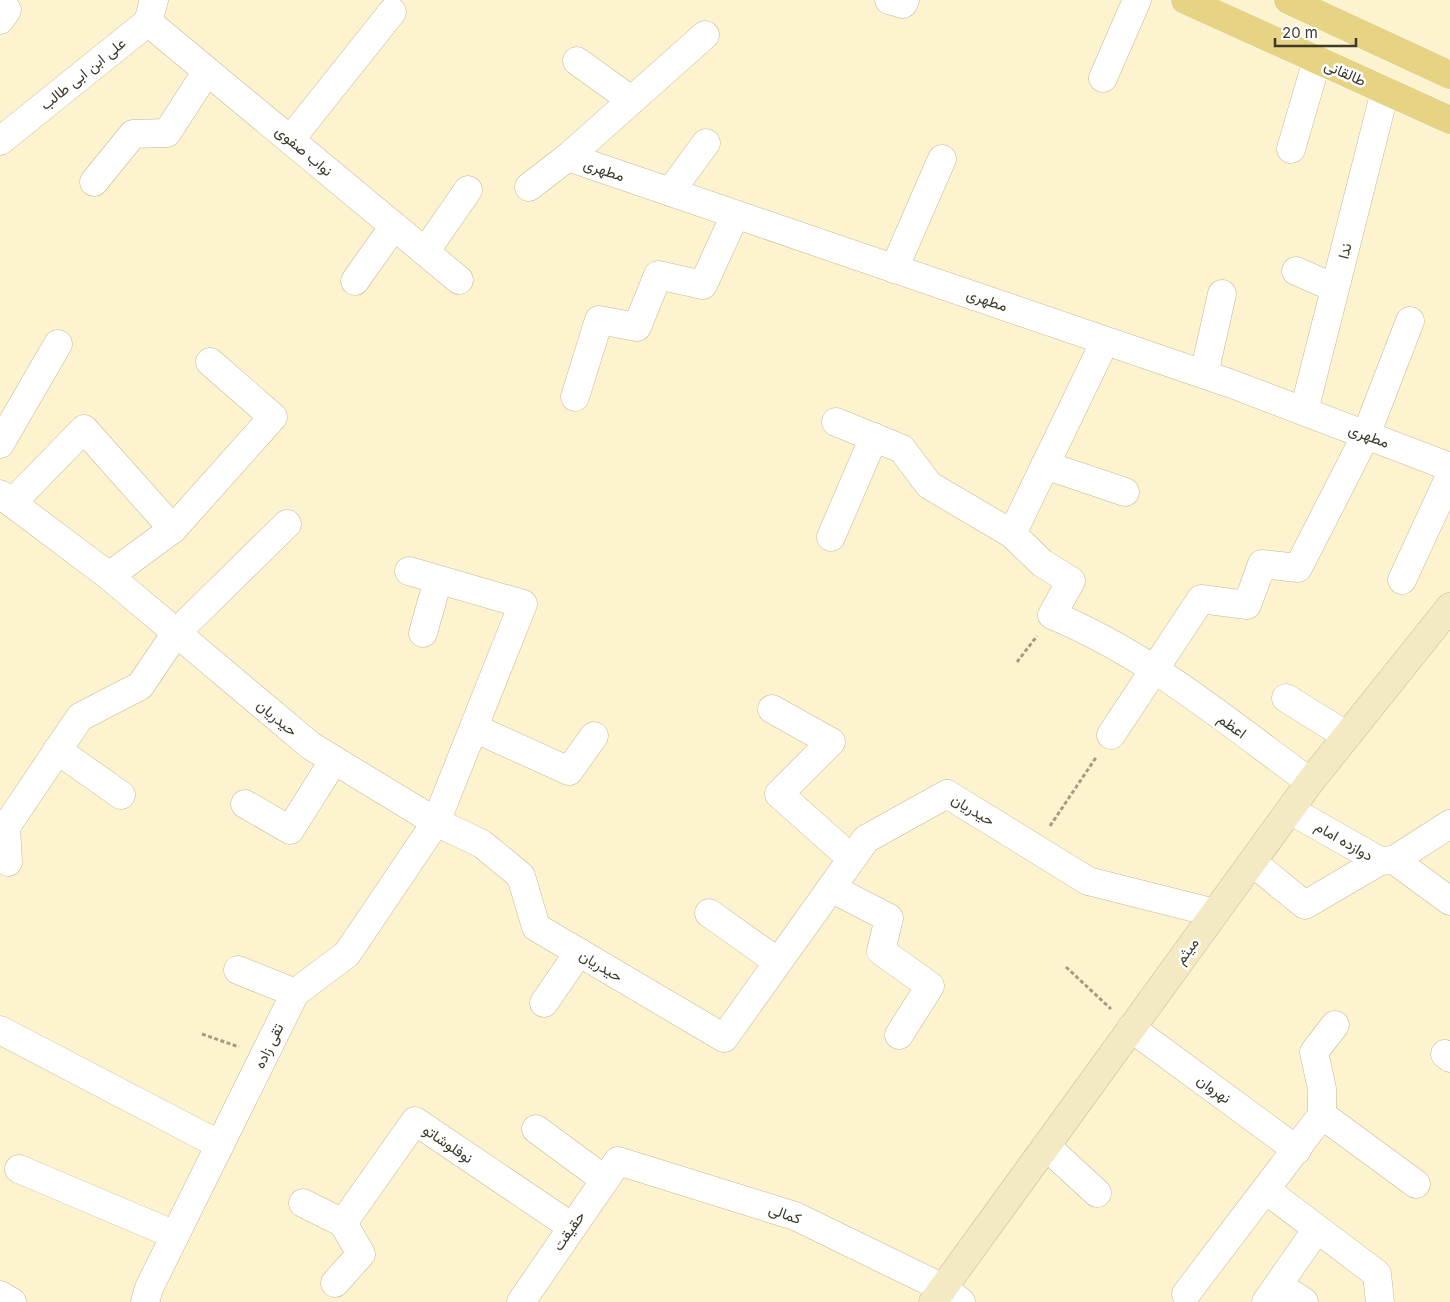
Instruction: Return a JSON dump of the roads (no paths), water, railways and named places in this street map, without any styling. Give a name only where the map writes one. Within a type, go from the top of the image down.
[{"type":"main road","name":"طالقانی","points":[[1185,0],[1450,120]]},
{"type":"main road","points":[[1288,0],[1450,75]]},
{"type":"main road","name":"میثم","points":[[946,1297],[1046,1146],[1310,782],[1448,613]]},
{"type":"street","points":[[890,0],[903,4],[905,0]]},
{"type":"street","points":[[1103,78],[1137,0]]},
{"type":"street","name":"نواب صفوی","points":[[151,11],[207,71],[459,280]]},
{"type":"street","name":"علی ابن ابی طالب","points":[[0,141],[151,11]]},
{"type":"street","points":[[290,140],[392,12]]},
{"type":"street","points":[[568,157],[705,35]]},
{"type":"street","points":[[1291,149],[1318,60]]},
{"type":"street","points":[[577,61],[631,100]]},
{"type":"street","points":[[94,182],[133,134],[167,133],[207,71]]},
{"type":"street","name":"ندا","points":[[1304,411],[1385,91]]},
{"type":"street","points":[[670,192],[706,143]]},
{"type":"street","name":"مطهری","points":[[529,187],[568,157],[1204,374],[1450,467]]},
{"type":"street","points":[[894,269],[942,159]]},
{"type":"street","points":[[425,252],[468,190]]},
{"type":"street","points":[[575,397],[599,320],[637,327],[658,275],[703,285],[735,215]]},
{"type":"street","points":[[355,281],[394,226]]},
{"type":"street","points":[[1296,271],[1335,288]]},
{"type":"street","points":[[1204,374],[1222,294]]},
{"type":"street","points":[[1111,735],[1201,599],[1247,605],[1262,564],[1298,568],[1366,435],[1410,321]]},
{"type":"street","points":[[836,422],[902,449],[929,485],[1012,534],[1105,341]]},
{"type":"street","points":[[0,444],[58,344]]},
{"type":"street","points":[[109,576],[173,530],[273,418],[210,362]]},
{"type":"street","points":[[6,498],[84,429],[173,530]]},
{"type":"street","points":[[832,538],[874,437]]},
{"type":"street","points":[[1046,465],[1125,492]]},
{"type":"street","points":[[1402,580],[1450,476]]},
{"type":"street","name":"حیدریان","points":[[6,498],[109,576],[311,746],[436,822],[482,844],[520,876],[536,927],[724,1038],[866,839],[947,794],[1088,881],[1215,913]]},
{"type":"street","points":[[8,862],[3,826],[80,717],[140,686],[176,633],[287,524]]},
{"type":"street","name":"اعظم","points":[[1012,534],[1042,563],[1071,581],[1052,615],[1090,631],[1155,669],[1310,782]]},
{"type":"street","points":[[409,571],[438,580],[423,633]]},
{"type":"street","name":"تقی زاده","points":[[145,1302],[175,1235],[295,993],[347,954],[436,822],[523,604],[438,580]]},
{"type":"street","points":[[1286,698],[1348,736]]},
{"type":"street","points":[[772,709],[831,742],[779,794],[852,859]]},
{"type":"street","points":[[474,728],[569,771],[594,736]]},
{"type":"street","points":[[57,750],[121,795]]},
{"type":"street","points":[[245,804],[290,830],[334,760]]},
{"type":"street","name":"دوازده امام","points":[[1290,810],[1387,860],[1450,824]]},
{"type":"street","points":[[1252,862],[1305,905],[1387,860],[1450,901]]},
{"type":"street","points":[[831,888],[889,918],[880,951],[930,986],[899,1035]]},
{"type":"street","points":[[709,913],[778,962]]},
{"type":"street","points":[[544,1003],[579,952]]},
{"type":"street","points":[[238,970],[295,993]]},
{"type":"street","points":[[1186,1294],[1322,1115],[1322,1089],[1314,1052],[1335,1025]]},
{"type":"street","name":"نهروان","points":[[1132,1028],[1297,1150]]},
{"type":"street","points":[[0,1030],[220,1145]]},
{"type":"street","points":[[1322,1115],[1416,1184]]},
{"type":"street","name":"نوفلوشاتو","points":[[343,1223],[415,1121],[572,1227]]},
{"type":"street","name":"کمالی","points":[[536,1129],[612,1171],[795,1216],[946,1297]]},
{"type":"street","points":[[1046,1146],[1098,1193]]},
{"type":"street","points":[[19,1169],[175,1235]]},
{"type":"street","name":"حقیقت","points":[[521,1302],[612,1171]]},
{"type":"street","points":[[1266,1190],[1377,1274],[1380,1302]]},
{"type":"street","points":[[304,1204],[343,1223],[361,1254],[335,1283]]},
{"type":"street","points":[[1304,1302],[1272,1294],[1317,1229]]},
{"type":"street","points":[[0,1295],[12,1302]]}]
